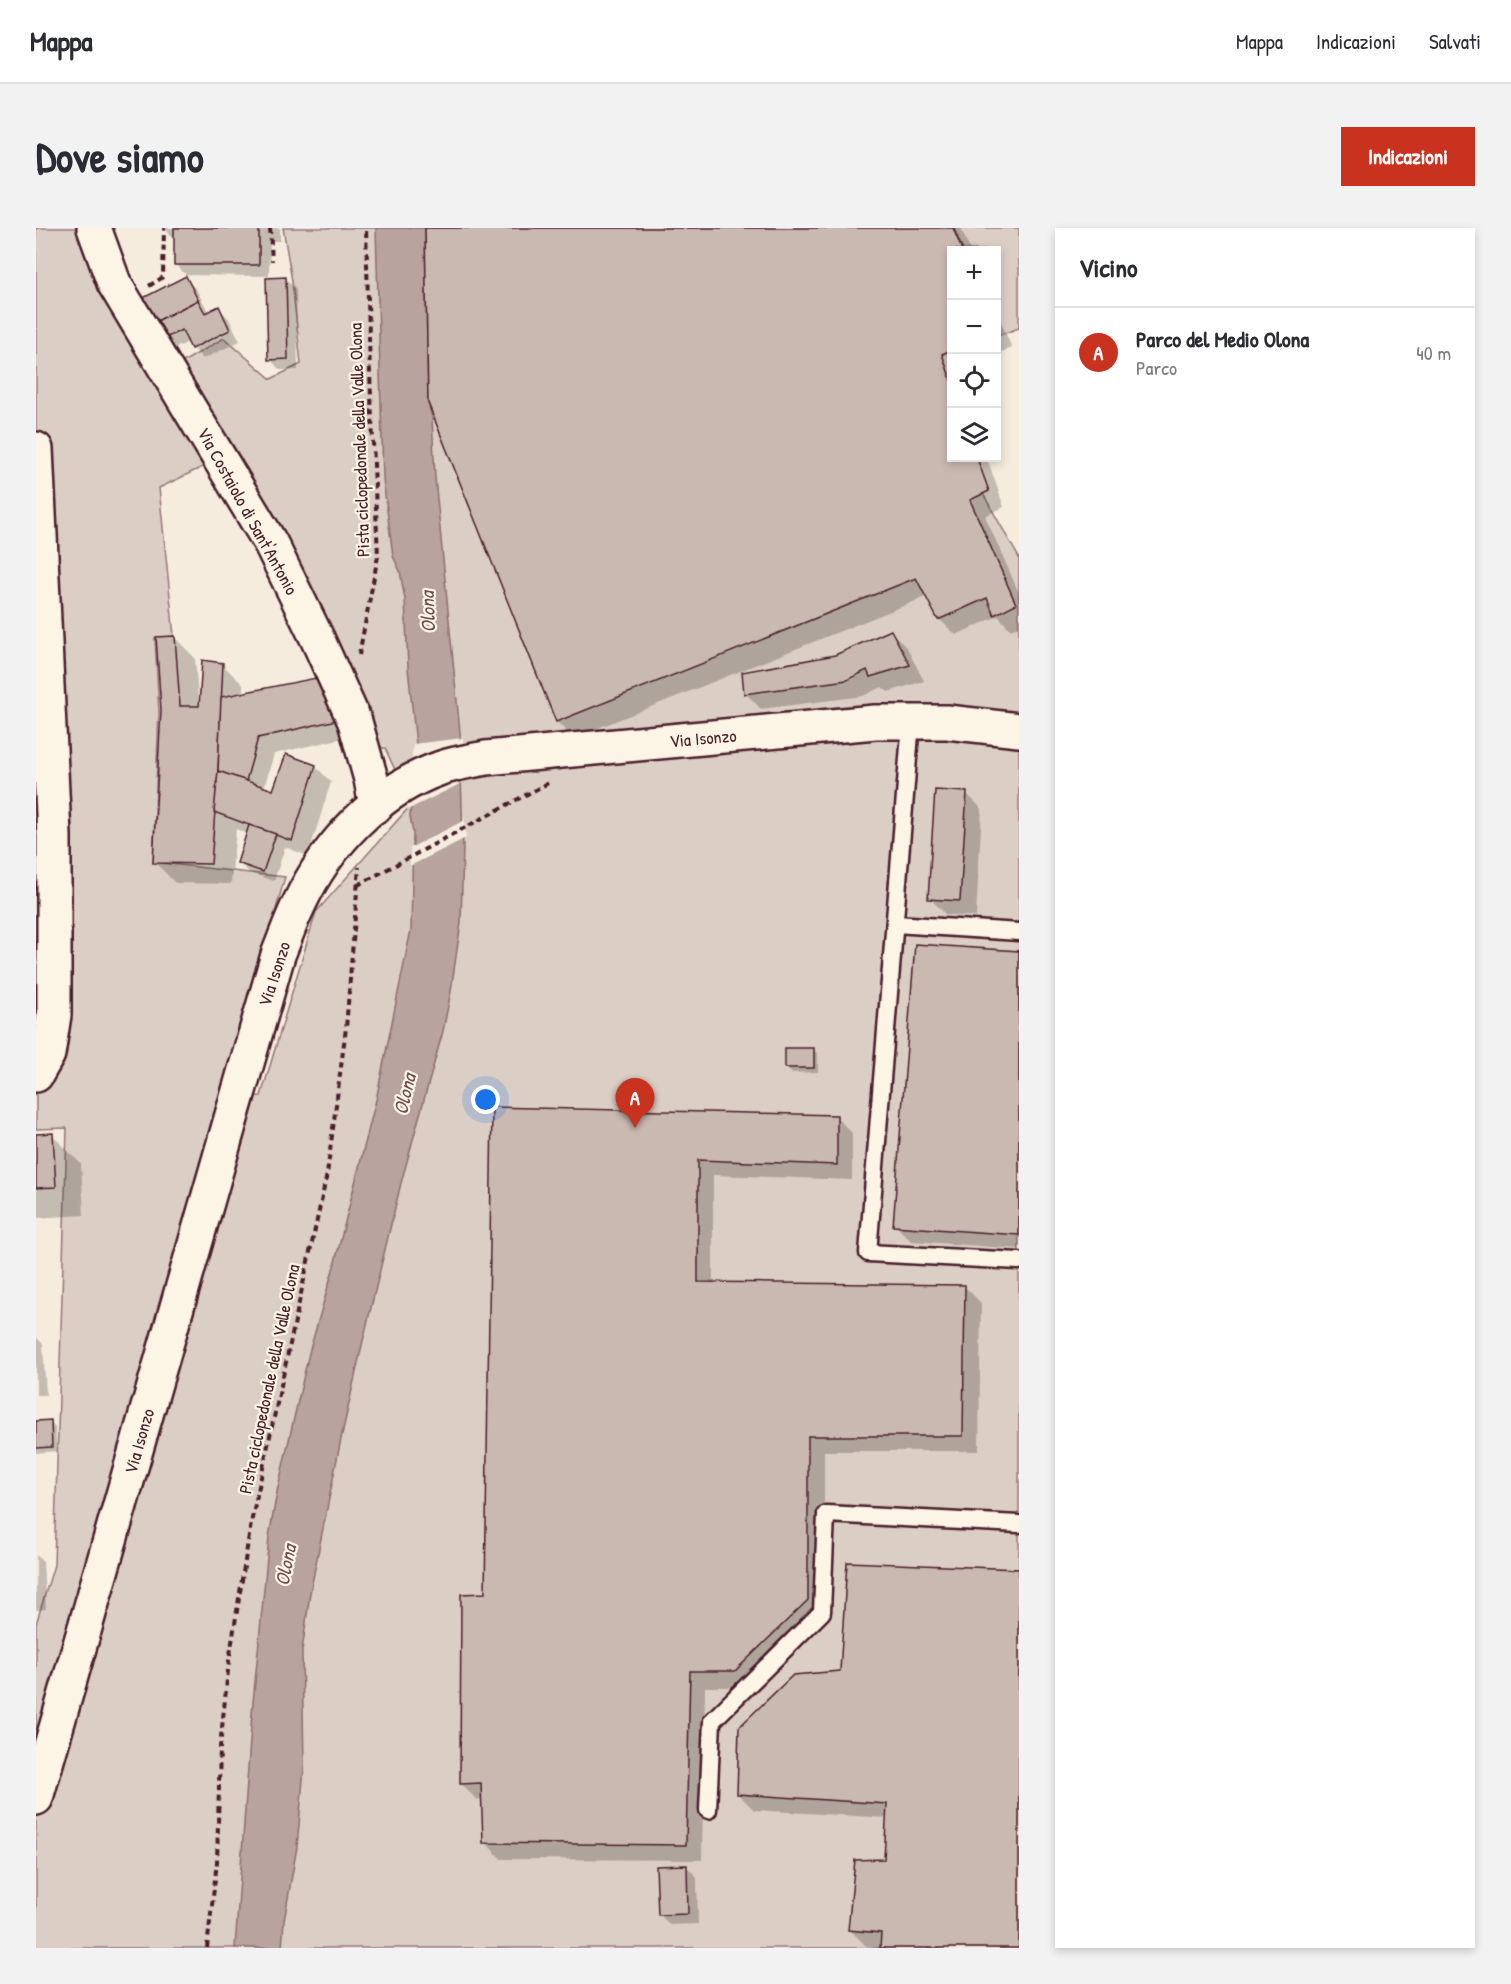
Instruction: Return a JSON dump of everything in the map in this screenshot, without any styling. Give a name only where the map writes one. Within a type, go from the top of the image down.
[{"type":"street","name":"Via Costaiolo di Sant'Antonio","points":[[94,228],[114,282],[271,544],[355,722],[379,803]]},
{"type":"street","points":[[36,449],[39,593],[54,835],[54,1015],[48,1054],[36,1075]]},
{"type":"street","name":"Via Isonzo","points":[[36,1798],[278,955],[312,879],[343,837],[396,790],[440,769],[495,757],[876,722],[910,735],[956,722],[1019,730]]},
{"type":"lane","points":[[910,735],[868,1253],[1019,1261]]},
{"type":"lane","points":[[895,924],[1019,932]]},
{"type":"lane","points":[[708,1810],[712,1721],[822,1612],[826,1514],[1019,1524]]},
{"type":"path","points":[[163,277],[164,228]]},
{"type":"path","points":[[270,228],[272,261]]},
{"type":"path","name":"Pista ciclopedonale della Valle Olona","points":[[357,665],[378,556],[366,228]]},
{"type":"path","points":[[358,885],[553,781]]},
{"type":"path","name":"Pista ciclopedonale della Valle Olona","points":[[207,1948],[217,1862],[220,1747],[229,1661],[251,1523],[327,1174],[346,1028],[359,864]]},
{"type":"shaded area","points":[[36,228],[96,228],[166,372],[224,338],[271,379],[301,364],[292,281],[283,228],[837,228],[947,448],[947,462],[965,462],[1019,558],[1019,1948],[36,1948],[36,1624],[54,1565],[67,1128],[36,1129],[36,1076],[48,1054],[42,564],[36,428]],"holes":[[[223,457],[345,659],[375,726],[375,743],[380,748],[385,748],[411,805],[316,912],[261,1096],[223,1098],[285,877],[153,862],[159,712],[155,638],[174,636],[159,488]]]},
{"type":"shaded area","points":[[954,228],[1019,228],[1019,328],[1001,335],[1001,246],[961,246]]},
{"type":"shaded area","points":[[36,837],[41,978],[36,1031]]},
{"type":"water","name":"Olona","points":[[376,228],[425,228],[428,403],[432,417],[435,478],[460,732],[463,848],[461,922],[443,1031],[401,1183],[362,1345],[310,1593],[302,1651],[304,1768],[297,1847],[284,1921],[282,1948],[235,1948],[252,1713],[269,1537],[309,1353],[334,1266],[376,1100],[411,930],[413,833],[410,816],[416,744],[408,668],[405,599],[400,571],[393,556],[383,479]]},
{"type":"pier","points":[[463,738],[464,782],[407,810],[413,744]]},
{"type":"pier","points":[[465,820],[466,838],[410,866],[410,848]]},
{"type":"building","points":[[174,228],[259,228],[259,265],[174,265]]},
{"type":"building","points":[[425,228],[953,228],[960,246],[947,246],[947,352],[942,354],[947,368],[947,462],[978,462],[989,491],[970,500],[1016,604],[994,615],[987,598],[938,620],[916,578],[556,722],[428,403]]},
{"type":"building","points":[[186,276],[198,300],[153,323],[141,299]]},
{"type":"building","points":[[286,277],[288,359],[268,360],[266,278]]},
{"type":"building","points":[[198,300],[205,313],[219,306],[230,330],[191,349],[182,330],[161,340],[153,323]]},
{"type":"building","points":[[891,630],[910,665],[870,677],[867,670],[847,680],[744,694],[742,672],[835,655]]},
{"type":"building","points":[[175,636],[180,706],[199,706],[202,660],[223,663],[211,864],[153,863],[161,710],[156,637]]},
{"type":"building","points":[[321,677],[337,720],[258,738],[246,781],[218,771],[221,697]]},
{"type":"building","points":[[286,754],[316,765],[292,841],[214,812],[218,771],[273,790]]},
{"type":"building","points":[[935,790],[967,792],[960,901],[928,899]]},
{"type":"building","points":[[249,825],[276,834],[263,872],[237,863]]},
{"type":"building","points":[[915,944],[1019,951],[1019,1235],[893,1226]]},
{"type":"building","points":[[785,1048],[814,1048],[814,1068],[785,1068]]},
{"type":"building","points":[[492,1107],[837,1115],[837,1165],[698,1160],[698,1282],[965,1285],[963,1436],[808,1436],[808,1600],[735,1671],[690,1671],[686,1845],[483,1843],[481,1783],[460,1784],[461,1594],[485,1593]]},
{"type":"building","points":[[53,1133],[56,1187],[36,1188],[36,1134]]},
{"type":"building","points":[[51,1420],[52,1447],[36,1448],[36,1421]]},
{"type":"building","points":[[847,1562],[1019,1569],[1019,1948],[880,1948],[881,1933],[848,1930],[855,1860],[884,1859],[887,1804],[737,1794],[739,1727],[793,1675],[840,1671]]},
{"type":"building","points":[[687,1865],[688,1914],[658,1915],[656,1866]]},
{"type":"place","name":"Parco del Medio Olona","points":[[635,1128]]}]
